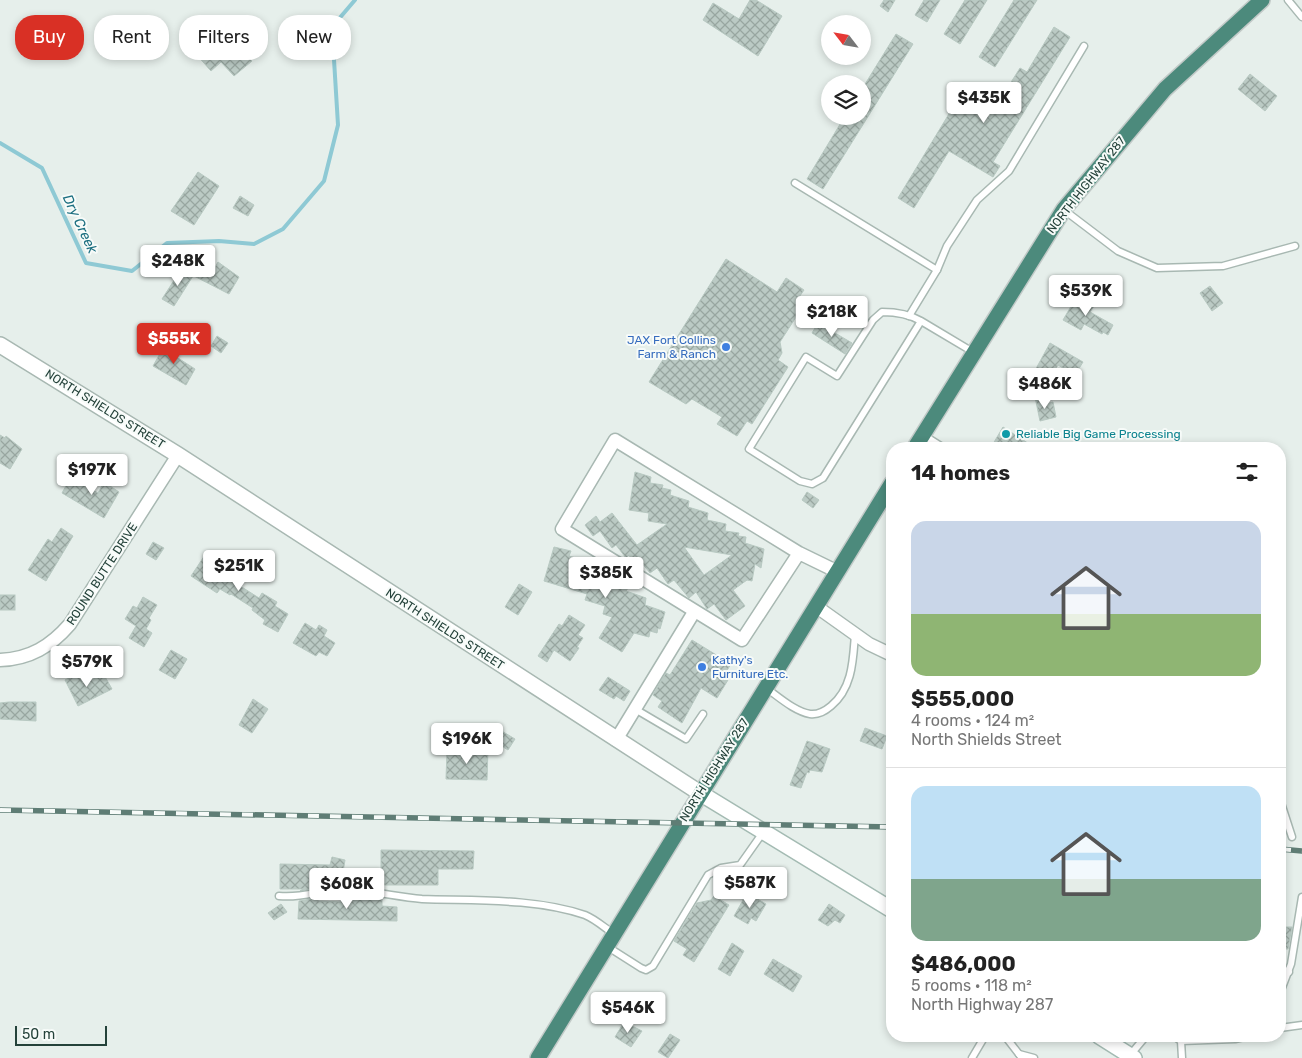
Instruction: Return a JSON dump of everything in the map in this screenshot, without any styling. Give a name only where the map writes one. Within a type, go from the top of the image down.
[{"type":"highway","name":"NORTH HIGHWAY 287","points":[[918,442],[1064,209],[1165,90],[1262,0]]},
{"type":"highway","name":"NORTH HIGHWAY 287","points":[[538,1058],[886,493]]},
{"type":"street","name":"NORTH SHIELDS STREET","points":[[0,345],[178,455],[616,740],[886,906]]},
{"type":"street","points":[[799,554],[742,640],[562,529],[615,440],[799,554],[838,572]]},
{"type":"street","name":"ROUND BUTTE DRIVE","points":[[0,660],[29,655],[45,648],[59,637],[75,616],[178,455]]},
{"type":"street","points":[[817,606],[869,644],[886,652]]},
{"type":"street","points":[[616,740],[694,612]]},
{"type":"street","points":[[1108,1042],[1132,1057]]},
{"type":"lane","points":[[1288,0],[1302,17]]},
{"type":"lane","points":[[909,316],[937,270],[947,246],[977,200],[1009,171],[1084,46]]},
{"type":"lane","points":[[795,183],[937,270]]},
{"type":"lane","points":[[1064,209],[1118,251],[1157,268],[1223,266],[1295,246]]},
{"type":"lane","points":[[921,322],[823,478],[812,484],[800,481],[749,449],[806,357],[837,376],[882,312],[909,316],[921,322],[973,352]]},
{"type":"lane","points":[[766,688],[804,711],[819,714],[826,710],[837,702],[847,685],[852,668],[855,634]]},
{"type":"lane","points":[[635,709],[686,739],[703,714]]},
{"type":"lane","points":[[1286,818],[1292,837]]},
{"type":"lane","points":[[279,896],[298,898],[335,890],[420,899],[468,899],[557,908],[587,916],[611,940],[646,970],[653,966],[708,875],[721,868],[740,865],[765,831]]},
{"type":"lane","points":[[1286,979],[1289,972],[1302,897]]},
{"type":"lane","points":[[1286,1027],[1302,1026]]},
{"type":"lane","points":[[972,1058],[981,1042]]},
{"type":"lane","points":[[1010,1042],[1020,1056],[1034,1058]]},
{"type":"lane","points":[[1132,1057],[1142,1042]]},
{"type":"lane","points":[[1181,1042],[1182,1058]]},
{"type":"building","points":[[750,0],[756,0],[782,16],[758,56],[703,20],[713,3],[739,19]]},
{"type":"building","points":[[884,0],[895,0],[888,12],[880,6]]},
{"type":"building","points":[[924,0],[940,0],[927,22],[915,15]]},
{"type":"building","points":[[965,0],[987,0],[960,44],[944,34]]},
{"type":"building","points":[[1014,0],[1037,0],[995,67],[979,57]]},
{"type":"building","points":[[1054,27],[1070,37],[993,162],[1000,166],[993,177],[949,151],[914,208],[898,198],[958,99],[989,117],[1020,68],[1027,72]]},
{"type":"building","points":[[896,34],[913,44],[871,112],[871,75]]},
{"type":"building","points":[[201,60],[252,61],[234,76],[221,62],[211,71]]},
{"type":"building","points":[[1250,74],[1277,96],[1265,111],[1238,89]]},
{"type":"building","points":[[840,125],[863,125],[823,189],[807,179]]},
{"type":"building","points":[[198,172],[219,186],[194,225],[171,211]]},
{"type":"building","points":[[240,196],[254,205],[248,216],[233,208]]},
{"type":"building","name":"JAX Fort Collins Farm & Ranch","points":[[726,259],[777,292],[786,278],[804,290],[795,303],[809,312],[803,321],[796,317],[780,342],[782,353],[778,360],[788,367],[752,424],[747,421],[737,436],[717,424],[722,417],[692,399],[686,404],[649,382]]},
{"type":"building","points":[[218,262],[239,277],[229,294],[194,276],[201,265],[213,271]]},
{"type":"building","points":[[182,268],[193,276],[174,306],[162,299]]},
{"type":"building","points":[[1210,286],[1223,303],[1212,311],[1200,293]]},
{"type":"building","points":[[1077,296],[1094,306],[1090,312],[1113,325],[1108,335],[1103,332],[1102,334],[1084,324],[1081,330],[1063,320]]},
{"type":"building","points":[[818,323],[852,343],[845,354],[812,333]]},
{"type":"building","points":[[217,336],[228,343],[221,353],[211,346]]},
{"type":"building","points":[[166,343],[178,350],[175,356],[195,369],[186,385],[153,366]]},
{"type":"building","points":[[1050,343],[1083,362],[1075,375],[1058,365],[1051,377],[1046,373],[1033,395],[1020,386],[1027,373],[1032,376]]},
{"type":"building","points":[[1035,397],[1046,404],[1053,402],[1056,417],[1040,421]]},
{"type":"building","points":[[1003,427],[1026,442],[994,442]]},
{"type":"building","points":[[0,435],[5,438],[6,436],[22,449],[10,469],[0,463]]},
{"type":"building","points":[[635,472],[651,477],[650,483],[663,485],[662,488],[671,490],[670,495],[689,501],[688,507],[708,513],[707,520],[726,524],[725,531],[739,533],[738,536],[746,537],[745,543],[764,549],[761,568],[755,564],[752,581],[747,580],[733,590],[745,606],[726,620],[714,604],[707,609],[696,592],[689,598],[674,580],[668,584],[657,568],[650,573],[637,557],[632,560],[629,555],[626,558],[616,545],[612,548],[600,531],[593,536],[585,525],[596,516],[600,522],[612,513],[637,545],[667,524],[648,521],[649,513],[629,510]],"holes":[[[684,547],[732,555],[704,575]]]},
{"type":"building","points":[[71,477],[98,493],[104,482],[119,492],[104,518],[62,493]]},
{"type":"building","points":[[807,492],[819,500],[813,508],[802,500]]},
{"type":"building","points":[[61,528],[73,536],[46,581],[28,570],[48,539],[52,542]]},
{"type":"building","points":[[153,542],[164,548],[156,560],[146,554]]},
{"type":"building","points":[[554,547],[571,551],[569,556],[583,560],[581,565],[601,571],[600,575],[628,588],[626,591],[646,598],[645,605],[665,612],[657,633],[650,631],[649,637],[634,633],[622,652],[599,638],[612,617],[603,614],[605,606],[585,600],[587,594],[544,581]]},
{"type":"building","points":[[205,555],[240,579],[237,584],[259,598],[262,593],[277,602],[275,606],[288,614],[278,632],[263,624],[265,620],[252,610],[253,608],[220,589],[217,593],[191,576]]},
{"type":"building","points":[[519,584],[532,592],[518,615],[505,607]]},
{"type":"building","points":[[0,595],[15,595],[15,610],[0,610]]},
{"type":"building","points":[[143,597],[157,605],[149,618],[151,620],[146,629],[152,633],[144,647],[129,638],[136,626],[125,619],[133,606],[137,608]]},
{"type":"building","points":[[569,615],[585,625],[578,635],[583,638],[577,647],[579,648],[570,661],[554,650],[547,662],[538,656],[559,624],[562,626]]},
{"type":"building","points":[[305,623],[316,630],[319,625],[327,630],[324,636],[335,643],[327,656],[319,652],[316,656],[293,643]]},
{"type":"building","points":[[692,640],[731,664],[726,672],[731,675],[717,698],[701,688],[682,723],[658,707],[662,701],[653,695],[666,673],[670,675]]},
{"type":"building","points":[[171,650],[187,659],[175,679],[159,670]]},
{"type":"building","points":[[78,673],[83,683],[104,675],[112,689],[78,706],[65,680]]},
{"type":"building","points":[[608,677],[630,691],[624,701],[616,696],[614,699],[599,690]]},
{"type":"building","points":[[253,699],[268,709],[252,733],[239,725]]},
{"type":"building","points":[[36,702],[36,721],[0,719],[0,703]]},
{"type":"building","points":[[490,724],[515,739],[508,750],[484,735]]},
{"type":"building","points":[[865,728],[886,736],[882,749],[860,741]]},
{"type":"building","points":[[807,741],[830,749],[822,772],[810,770],[809,773],[807,772],[801,788],[790,785]]},
{"type":"building","points":[[475,749],[488,749],[487,780],[446,779],[447,751],[474,752]]},
{"type":"building","points":[[381,850],[474,851],[473,869],[438,869],[438,885],[381,885]]},
{"type":"building","points":[[332,857],[345,860],[342,878],[318,874],[318,887],[300,891],[303,889],[280,889],[280,864],[330,865]]},
{"type":"building","points":[[747,893],[766,904],[756,921],[751,918],[748,924],[734,916]]},
{"type":"building","points":[[714,896],[729,905],[694,962],[683,955],[687,949],[674,941],[697,903],[711,900]]},
{"type":"building","points":[[318,898],[318,901],[341,902],[341,898],[382,899],[382,906],[397,907],[397,921],[298,919],[299,901]]},
{"type":"building","points":[[281,904],[287,912],[274,920],[268,913]]},
{"type":"building","points":[[829,904],[845,915],[840,923],[835,920],[828,926],[818,920]]},
{"type":"building","points":[[1286,927],[1292,927],[1288,949],[1286,949]]},
{"type":"building","points":[[732,943],[744,951],[730,976],[718,969]]},
{"type":"building","points":[[773,959],[802,976],[793,992],[764,974]]},
{"type":"building","points":[[624,1022],[642,1031],[631,1047],[615,1037]]},
{"type":"building","points":[[670,1034],[680,1040],[668,1058],[658,1052]]},
{"type":"waterway","name":"Dry Creek","points":[[0,143],[42,168],[86,263],[132,271],[167,243],[219,241],[254,244],[283,229],[324,181],[338,125],[332,27],[355,0]]},
{"type":"railway","points":[[0,810],[886,827]]},
{"type":"railway","points":[[1286,850],[1302,851]]},
{"type":"place","name":"JAX Fort Collins Farm & Ranch","points":[[726,347]]},
{"type":"place","name":"Reliable Big Game Processing","points":[[1006,434]]},
{"type":"place","name":"Kathy's Furniture Etc.","points":[[702,667]]}]
